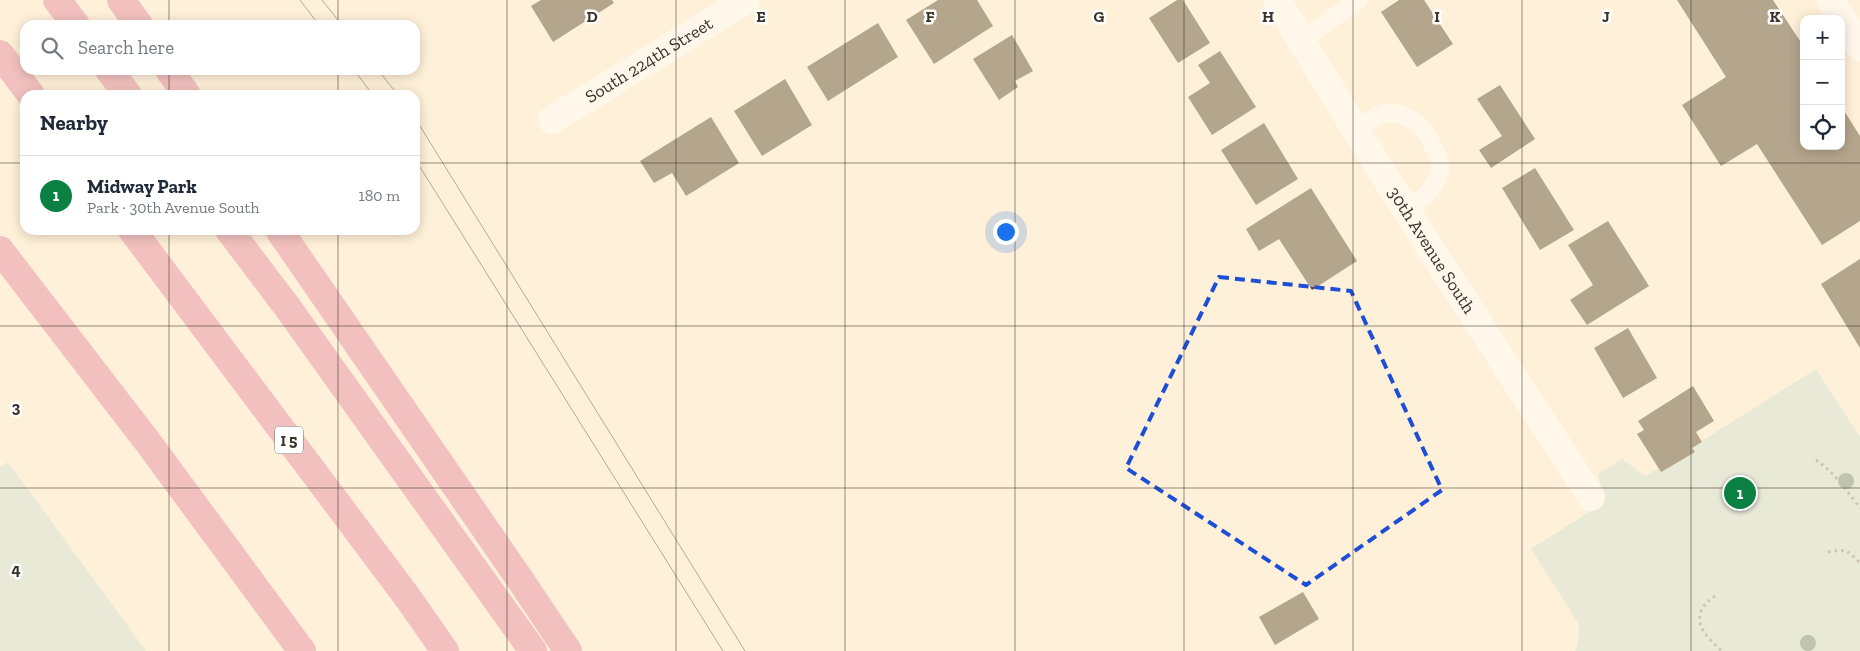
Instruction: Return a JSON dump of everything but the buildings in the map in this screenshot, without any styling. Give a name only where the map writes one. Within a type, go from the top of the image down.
[{"type":"highway","points":[[57,0],[72,20]]},
{"type":"highway","points":[[122,0],[136,20]]},
{"type":"highway","points":[[0,54],[27,90]]},
{"type":"highway","points":[[113,75],[124,90]]},
{"type":"highway","points":[[173,75],[184,90]]},
{"type":"highway","name":"I 5","points":[[136,235],[408,598],[445,651]]},
{"type":"highway","points":[[233,235],[533,651]]},
{"type":"highway","points":[[282,235],[568,651]]},
{"type":"highway","points":[[0,250],[147,441],[302,651]]},
{"type":"street","name":"South 224th Street","points":[[552,120],[746,0]]},
{"type":"street","name":"30th Avenue South","points":[[1277,0],[1355,130],[1591,497]]},
{"type":"street","points":[[1830,0],[1860,47]]},
{"type":"lane","points":[[1301,40],[1359,0]]},
{"type":"lane","points":[[1355,130],[1385,113],[1404,116],[1420,126],[1441,161],[1440,171],[1433,188],[1422,200],[1406,210]]},
{"type":"path","points":[[1816,460],[1835,476],[1860,508]]},
{"type":"path","points":[[1828,552],[1848,551],[1860,563]]},
{"type":"path","points":[[1714,596],[1703,606],[1699,619],[1706,636],[1722,651]]},
{"type":"highlighted area","points":[[1219,277],[1351,291],[1442,490],[1306,585],[1126,468]]},
{"type":"green space","points":[[1816,369],[1860,437],[1860,651],[1575,651],[1578,644],[1579,624],[1531,549],[1605,502],[1598,474],[1622,459],[1646,476]]},
{"type":"green space","points":[[8,462],[146,651],[0,651],[0,467]]},
{"type":"tram line","points":[[300,0],[315,20]]},
{"type":"tram line","points":[[322,0],[338,20]]},
{"type":"tram line","points":[[358,75],[369,90]]},
{"type":"tram line","points":[[382,75],[394,90]]},
{"type":"tram line","points":[[420,126],[745,651]]},
{"type":"tram line","points":[[420,167],[723,651]]},
{"type":"place","name":"Midway Park","points":[[1740,493]]}]
